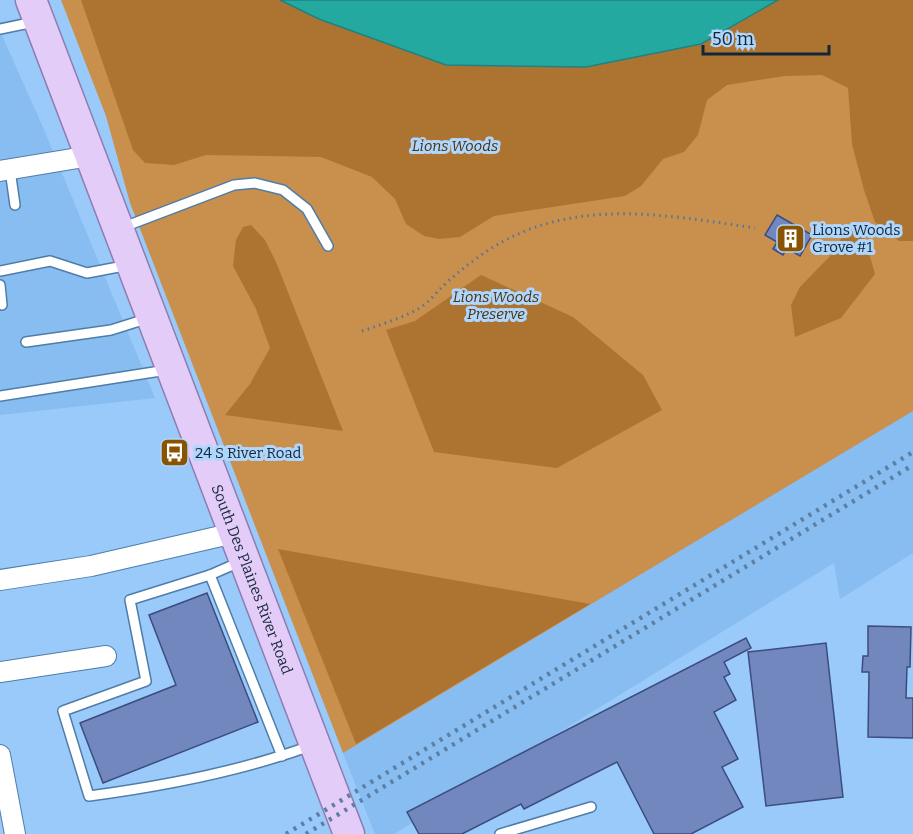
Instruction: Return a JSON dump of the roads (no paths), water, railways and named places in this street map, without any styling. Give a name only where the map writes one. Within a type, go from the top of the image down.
[{"type":"main road","name":"South Des Plaines River Road","points":[[36,10],[349,834]]},
{"type":"street","points":[[5,170],[90,156]]},
{"type":"street","points":[[0,580],[239,546]]},
{"type":"street","points":[[0,672],[106,656]]},
{"type":"street","points":[[1,763],[15,834]]},
{"type":"lane","points":[[0,28],[36,10]]},
{"type":"lane","points":[[5,170],[15,205]]},
{"type":"lane","points":[[118,229],[234,185],[255,183],[283,190],[306,209],[327,246]]},
{"type":"lane","points":[[0,271],[50,261],[87,273],[132,264]]},
{"type":"lane","points":[[0,285],[2,305]]},
{"type":"lane","points":[[26,342],[111,330],[152,317]]},
{"type":"lane","points":[[0,396],[172,369]]},
{"type":"lane","points":[[239,546],[210,574],[130,600],[146,681],[63,711],[90,796],[145,789],[268,762],[315,744]]},
{"type":"lane","points":[[210,574],[282,756]]},
{"type":"lane","points":[[500,834],[591,807]]},
{"type":"railway","points":[[286,834],[913,452]]},
{"type":"railway","points":[[306,834],[913,465]]},
{"type":"place","name":"Lions Woods Grove #1","points":[[791,239]]},
{"type":"place","name":"24 S River Road","points":[[174,453]]},
{"type":"park label","name":"Lions Woods","points":[[455,146]]},
{"type":"park label","name":"Lions Woods Preserve","points":[[496,306]]}]
